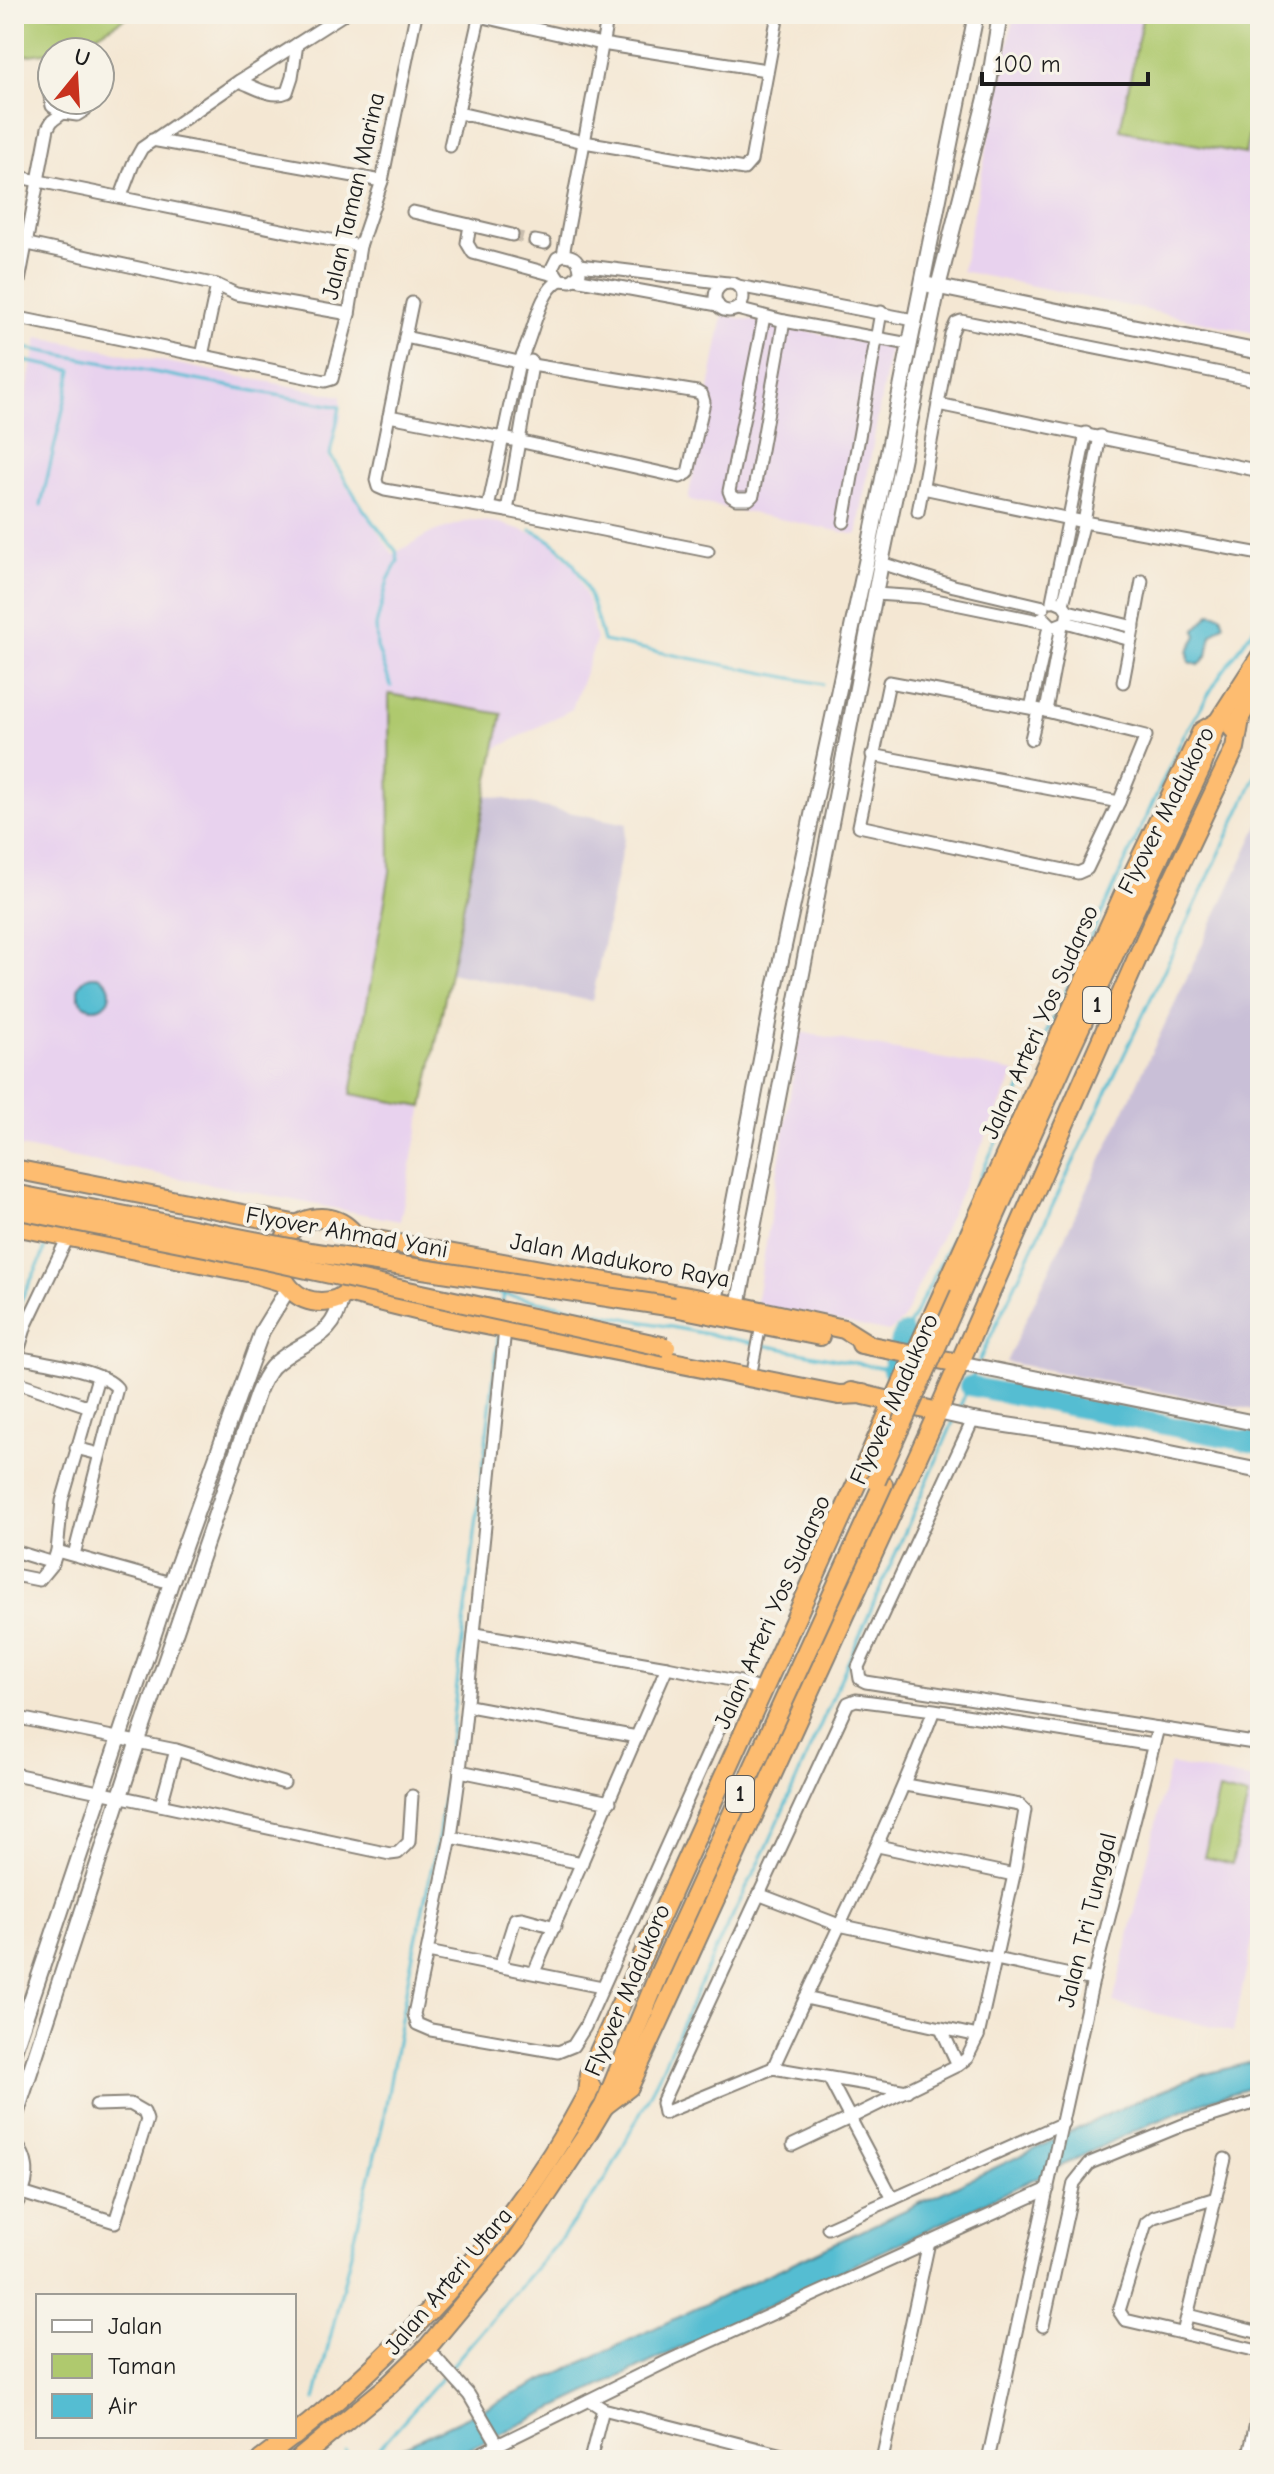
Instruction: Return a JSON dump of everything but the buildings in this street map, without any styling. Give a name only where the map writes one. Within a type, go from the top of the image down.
[{"type":"highway","name":"1","points":[[1218,722],[1260,657]]},
{"type":"highway","name":"1","points":[[1240,719],[1260,683]]},
{"type":"highway","name":"Flyover Madukoro","points":[[604,2106],[664,1962],[1072,1057],[1200,784],[1240,719]]},
{"type":"highway","points":[[604,2106],[629,2087],[945,1413],[1160,906],[1235,748],[1240,719]]},
{"type":"highway","name":"Flyover Madukoro","points":[[963,1296],[1067,1055],[1201,768],[1218,722]]},
{"type":"highway","name":"Jalan Arteri Yos Sudarso","points":[[587,2096],[589,2074],[1132,876],[1202,731],[1218,722]]},
{"type":"highway","points":[[14,1169],[80,1192],[298,1225]]},
{"type":"highway","points":[[66,1233],[80,1192]]},
{"type":"highway","name":"Flyover Ahmad Yani","points":[[14,1194],[325,1254],[674,1307]]},
{"type":"highway","name":"Flyover Ahmad Yani","points":[[14,1209],[754,1363]]},
{"type":"highway","points":[[309,1220],[331,1220],[355,1236],[363,1260],[361,1273],[348,1291],[328,1301],[314,1301],[300,1296],[285,1279],[279,1253],[284,1241],[298,1225],[309,1220]]},
{"type":"highway","points":[[14,1226],[66,1233],[285,1279]]},
{"type":"highway","name":"Jalan Madukoro Raya","points":[[355,1236],[715,1301],[844,1329],[875,1346]]},
{"type":"highway","points":[[348,1291],[497,1327],[839,1395],[863,1394]]},
{"type":"highway","name":"Jalan Madukoro Raya","points":[[674,1307],[760,1329],[875,1346],[966,1364]]},
{"type":"highway","points":[[754,1363],[945,1413]]},
{"type":"highway","name":"Flyover Madukoro","points":[[587,2096],[652,1974],[879,1483]]},
{"type":"highway","name":"Jalan Arteri Utara","points":[[296,2434],[386,2358],[430,2314],[529,2190],[587,2096]]},
{"type":"highway","name":"Jalan Arteri Utara","points":[[298,2460],[433,2353],[516,2241],[604,2106]]},
{"type":"highway","name":"Jalan Arteri Utara","points":[[261,2460],[291,2438]]},
{"type":"street","points":[[121,196],[137,155],[152,140],[344,14]]},
{"type":"street","name":"Jalan Taman Marina","points":[[202,356],[325,381],[334,377],[349,314],[360,246],[382,181],[416,14]]},
{"type":"street","points":[[563,255],[608,14]]},
{"type":"street","points":[[459,113],[584,142],[744,169],[751,161],[778,14]]},
{"type":"street","points":[[715,1301],[771,1007],[867,558],[976,14]]},
{"type":"street","points":[[738,1306],[881,563],[938,287],[988,90],[1000,14]]},
{"type":"street","points":[[450,146],[479,15],[602,44],[766,70]]},
{"type":"street","points":[[239,81],[270,93],[280,95],[287,92],[297,44]]},
{"type":"street","points":[[14,308],[20,243],[48,128],[59,116]]},
{"type":"street","points":[[152,140],[382,181]]},
{"type":"street","points":[[14,176],[36,183],[121,196],[360,246]]},
{"type":"street","points":[[413,212],[512,235]]},
{"type":"street","points":[[470,225],[467,243],[473,253],[565,282],[575,279],[909,344]]},
{"type":"street","points":[[20,243],[217,285],[236,294],[349,314]]},
{"type":"street","points":[[488,508],[519,362],[527,349],[544,298],[557,278],[554,262],[563,255],[576,259],[580,273],[575,279]]},
{"type":"street","points":[[580,265],[732,284],[914,320]]},
{"type":"street","points":[[921,283],[1260,352]]},
{"type":"street","points":[[718,305],[715,294],[722,285],[732,284],[741,290],[743,300],[737,309]]},
{"type":"street","points":[[14,317],[202,356],[217,285]]},
{"type":"street","points":[[412,303],[376,480],[378,487],[708,551]]},
{"type":"street","points":[[844,522],[881,312]]},
{"type":"street","points":[[764,317],[729,491],[736,499],[749,499],[753,495],[784,321]]},
{"type":"street","points":[[918,512],[951,334],[956,323],[961,321],[1260,381]]},
{"type":"street","points":[[389,416],[683,477],[688,473],[704,402],[697,392],[532,365],[405,337]]},
{"type":"street","points":[[507,511],[532,365],[527,349]]},
{"type":"street","points":[[938,404],[1260,471]]},
{"type":"street","points":[[1031,739],[1056,615],[1086,433]]},
{"type":"street","points":[[1056,615],[1084,522],[1100,436]]},
{"type":"street","points":[[923,488],[1084,522],[1260,554]]},
{"type":"street","points":[[881,563],[1131,640]]},
{"type":"street","points":[[919,597],[922,577]]},
{"type":"street","points":[[1123,682],[1142,581]]},
{"type":"street","points":[[951,603],[954,586]]},
{"type":"street","points":[[875,594],[919,597],[1134,627]]},
{"type":"street","points":[[889,682],[1038,710],[1146,736],[1089,867],[1085,872],[1078,873],[861,827],[859,821],[872,755],[889,682]]},
{"type":"street","points":[[872,755],[1119,802]]},
{"type":"street","points":[[66,1233],[26,1325],[16,1361],[98,1377],[117,1388],[74,1555]]},
{"type":"street","points":[[14,2051],[171,1583],[262,1331],[285,1279]]},
{"type":"street","points":[[14,2121],[137,1744],[264,1377],[278,1361],[328,1329],[348,1291]]},
{"type":"street","points":[[497,1327],[469,1706],[451,1837],[414,2014],[417,2024],[431,2030],[562,2052],[579,2039],[740,1682]]},
{"type":"street","points":[[754,1363],[760,1329]]},
{"type":"street","name":"Jalan Madukoro Raya","points":[[966,1364],[1260,1424]]},
{"type":"street","points":[[14,1575],[39,1580],[53,1563],[62,1501],[98,1377]]},
{"type":"street","points":[[14,1381],[90,1407]]},
{"type":"street","points":[[945,1413],[1106,1440],[1260,1471]]},
{"type":"street","points":[[971,1419],[858,1667],[858,1676],[866,1682],[1260,1744]]},
{"type":"street","points":[[76,1448],[99,1454]]},
{"type":"street","points":[[14,1551],[53,1563]]},
{"type":"street","points":[[57,1551],[171,1583]]},
{"type":"street","points":[[476,1634],[667,1667],[740,1682],[763,1691]]},
{"type":"street","points":[[534,1972],[667,1667]]},
{"type":"street","points":[[907,2091],[773,2068],[667,2113],[663,2112],[662,2103],[848,1703],[856,1700],[934,1710],[1153,1745]]},
{"type":"street","points":[[469,1706],[637,1737]]},
{"type":"street","points":[[773,2068],[878,1846],[934,1710]]},
{"type":"street","points":[[14,1717],[176,1750],[284,1783]]},
{"type":"street","name":"Jalan Tri Tunggal","points":[[1048,2189],[1093,1980],[1158,1728]]},
{"type":"street","points":[[161,1805],[176,1750]]},
{"type":"street","points":[[460,1771],[610,1802]]},
{"type":"street","points":[[14,1774],[394,1854],[404,1850],[409,1842],[412,1796]]},
{"type":"street","points":[[793,2145],[958,2065],[967,2058],[978,2036],[1026,1812],[1022,1806],[905,1785]]},
{"type":"street","points":[[451,1837],[582,1863]]},
{"type":"street","points":[[878,1846],[1014,1875]]},
{"type":"street","points":[[73,1882],[90,1888]]},
{"type":"street","points":[[758,1894],[839,1925],[1093,1980]]},
{"type":"street","points":[[500,1966],[515,1919],[555,1927]]},
{"type":"street","points":[[428,1952],[602,1987]]},
{"type":"street","points":[[805,1998],[978,2036]]},
{"type":"street","points":[[941,2028],[958,2065]]},
{"type":"street","points":[[829,2078],[893,2199]]},
{"type":"street","points":[[1043,2326],[1074,2183],[1090,2163],[1183,2125],[1260,2101]]},
{"type":"street","points":[[14,2144],[25,2163],[26,2178],[18,2199],[115,2222],[147,2120],[144,2112],[130,2104],[96,2105]]},
{"type":"street","points":[[828,2228],[1062,2127]]},
{"type":"street","points":[[1183,2333],[1225,2159]]},
{"type":"street","points":[[467,2460],[668,2361],[1048,2189]]},
{"type":"street","points":[[988,2460],[1048,2189]]},
{"type":"street","points":[[1216,2198],[1154,2217],[1146,2223],[1119,2311],[1125,2320],[1259,2349]]},
{"type":"street","points":[[882,2460],[929,2242]]},
{"type":"street","points":[[1188,2315],[1260,2333]]},
{"type":"street","points":[[433,2353],[469,2395],[496,2444],[493,2460]]},
{"type":"street","points":[[589,2400],[603,2409],[802,2460]]},
{"type":"street","points":[[1248,2460],[1260,2404]]},
{"type":"street","points":[[590,2460],[603,2409]]},
{"type":"shaded area","points":[[1014,14],[1260,14],[1260,334],[962,271]]},
{"type":"shaded area","points":[[723,315],[890,347],[857,535],[688,500]]},
{"type":"shaded area","points":[[38,337],[341,396],[341,418],[328,458],[393,554],[433,532],[471,520],[500,523],[547,538],[575,568],[589,604],[596,641],[572,709],[494,750],[400,1221],[14,1146],[14,455]]},
{"type":"shaded area","points":[[485,795],[627,824],[592,1001],[450,973]]},
{"type":"shaded area","points":[[1260,822],[1260,1411],[1006,1362]]},
{"type":"shaded area","points":[[800,1032],[1015,1072],[903,1320],[889,1332],[756,1305]]},
{"type":"shaded area","points":[[1170,1764],[1260,1781],[1260,1905],[1233,2032],[1113,2003]]},
{"type":"green space","points":[[14,14],[131,14],[95,36],[36,36],[36,54],[14,55]]},
{"type":"green space","points":[[1143,14],[1260,14],[1260,77],[1245,154],[1120,130]]},
{"type":"green space","points":[[389,694],[502,714],[423,1107],[351,1094],[390,872]]},
{"type":"green space","points":[[1219,1790],[1248,1797],[1232,1864],[1204,1857]]},
{"type":"water","points":[[1211,613],[1221,615],[1224,624],[1211,635],[1207,656],[1199,665],[1189,662],[1188,651],[1197,636],[1195,630]]},
{"type":"water","points":[[94,976],[105,981],[110,992],[105,1003],[94,1008],[83,1003],[78,992],[83,981]]},
{"type":"water","points":[[1260,2060],[1260,2085],[1212,2099],[1138,2129],[446,2460],[375,2460],[1134,2102],[1198,2076]]},
{"type":"waterway","points":[[14,346],[340,407],[330,455],[364,510],[396,551],[398,561],[388,580],[376,626],[377,647],[391,686]]},
{"type":"waterway","points":[[14,359],[72,370],[41,505]]},
{"type":"waterway","points":[[531,530],[561,549],[572,562],[587,590],[603,641],[822,684]]},
{"type":"waterway","points":[[904,1334],[930,1285],[1184,735],[1219,677],[1260,620]]},
{"type":"waterway","points":[[979,1361],[1260,768]]},
{"type":"waterway","points":[[14,1314],[47,1241]]},
{"type":"waterway","points":[[404,1275],[892,1370]]},
{"type":"waterway","points":[[502,1306],[504,1293]]},
{"type":"waterway","points":[[315,2400],[383,2122],[410,1968],[439,1834],[499,1333]]},
{"type":"waterway","points":[[892,1370],[904,1334]]},
{"type":"waterway","points":[[957,1413],[975,1372]]},
{"type":"waterway","points":[[969,1386],[1260,1444]]},
{"type":"waterway","points":[[450,2368],[563,2236],[606,2179],[654,2086],[713,1955],[767,1847],[954,1420]]},
{"type":"waterway","points":[[374,2460],[381,2446],[445,2374]]},
{"type":"waterway","points":[[346,2452],[349,2460]]},
{"type":"tunnel","points":[[512,235],[535,241]]}]
